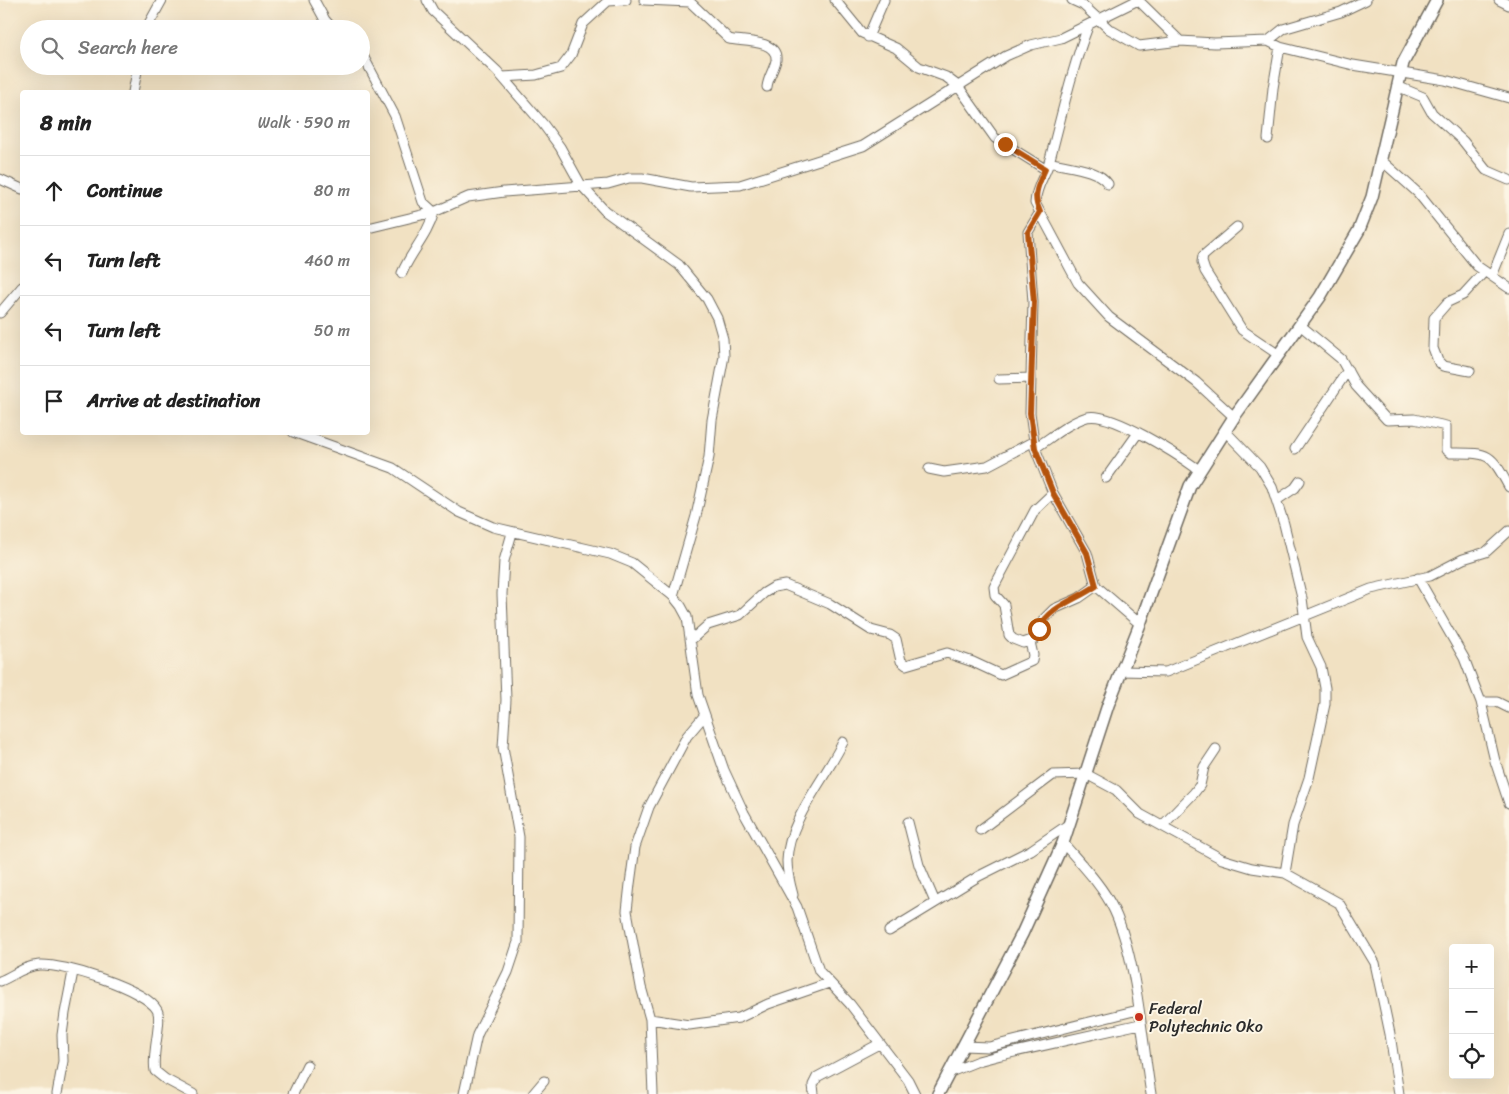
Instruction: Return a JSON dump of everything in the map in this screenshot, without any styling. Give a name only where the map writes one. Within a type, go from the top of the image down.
[{"type":"main road","points":[[938,1094],[1022,934],[1063,843],[1120,671],[1140,624],[1190,486],[1234,417],[1320,296],[1359,230],[1372,197],[1400,72],[1412,44],[1437,0]]},
{"type":"street","points":[[151,20],[162,0]]},
{"type":"street","points":[[314,0],[325,20]]},
{"type":"street","points":[[427,0],[433,11],[502,78],[549,132],[560,147],[581,185],[613,220],[679,265],[694,282],[717,318],[724,339],[724,356],[715,397],[704,484],[673,596]]},
{"type":"street","points":[[502,78],[536,75],[561,68],[571,55],[582,24],[608,1],[626,0]]},
{"type":"street","points":[[644,0],[690,2],[730,40],[748,40],[766,46],[773,52],[776,59],[768,77],[767,87]]},
{"type":"street","points":[[835,0],[862,33],[896,48],[918,67],[946,77],[958,86],[995,138],[1047,166],[1095,174],[1103,177],[1108,184]]},
{"type":"street","points":[[868,37],[884,0]]},
{"type":"street","points":[[1072,0],[1083,2],[1109,29],[1139,46],[1180,41],[1215,43],[1268,41],[1280,47],[1353,65],[1445,80],[1509,98]]},
{"type":"street","points":[[370,228],[434,212],[468,197],[581,185],[608,184],[629,178],[642,178],[684,186],[708,188],[740,185],[864,146],[1006,56],[1031,45],[1061,38],[1138,0],[1180,41]]},
{"type":"street","points":[[1268,41],[1283,29],[1341,12],[1366,0]]},
{"type":"street","points":[[1499,0],[1509,5]]},
{"type":"street","points":[[1089,24],[1067,89],[1047,166],[1036,190],[1035,203],[1078,283],[1109,317],[1196,382],[1234,417]]},
{"type":"street","points":[[1268,139],[1273,88],[1280,47]]},
{"type":"street","points":[[370,69],[395,116],[424,202],[434,212]]},
{"type":"street","points":[[134,90],[137,75]]},
{"type":"street","points":[[1397,86],[1423,97],[1432,113],[1463,141],[1486,170],[1509,180]]},
{"type":"street","points":[[1381,160],[1418,193],[1476,266],[1509,288]]},
{"type":"street","points":[[0,179],[20,187]]},
{"type":"street","points":[[402,273],[408,260],[429,230],[434,212]]},
{"type":"street","points":[[1040,212],[1028,232],[1034,302],[1030,413],[1034,444],[1053,493],[1087,553],[1096,586],[1140,624]]},
{"type":"street","points":[[1237,227],[1203,256],[1202,262],[1205,271],[1242,330],[1279,355]]},
{"type":"street","points":[[1470,371],[1443,366],[1438,362],[1433,348],[1434,318],[1448,302],[1463,295],[1488,274],[1509,234]]},
{"type":"street","points":[[0,313],[20,289]]},
{"type":"street","points":[[1300,325],[1341,359],[1356,386],[1387,420],[1414,419],[1446,426],[1446,450],[1450,453],[1482,453],[1489,457],[1509,487]]},
{"type":"street","points":[[1295,449],[1348,370]]},
{"type":"street","points":[[999,379],[1031,378]]},
{"type":"street","points":[[929,469],[944,472],[995,464],[1020,447],[1034,444],[1071,423],[1090,417],[1103,417],[1181,457],[1199,470]]},
{"type":"street","points":[[1225,431],[1260,467],[1272,487],[1284,524],[1307,636],[1321,667],[1325,704],[1309,778],[1291,833],[1285,873]]},
{"type":"street","points":[[1106,478],[1138,434]]},
{"type":"street","points":[[301,435],[393,468],[459,512],[512,533],[610,554],[632,563],[673,596],[681,606],[686,617],[698,695],[704,716],[732,789],[797,907]]},
{"type":"street","points":[[1277,500],[1295,488],[1300,481]]},
{"type":"street","points":[[1053,493],[1035,510],[994,587],[994,595],[1004,605],[1009,635],[1023,643],[1030,642],[1035,639],[1044,618],[1054,609],[1079,598],[1096,586]]},
{"type":"street","points":[[1120,671],[1166,672],[1371,589],[1430,576],[1463,560],[1486,552],[1509,531]]},
{"type":"street","points":[[464,1094],[477,1035],[484,1017],[508,972],[518,942],[519,837],[503,747],[506,694],[502,594],[504,561],[512,533]]},
{"type":"street","points":[[1418,578],[1464,658],[1481,702],[1495,761],[1509,803]]},
{"type":"street","points":[[691,640],[708,625],[740,615],[764,593],[774,587],[784,585],[830,604],[871,630],[890,635],[896,639],[901,661],[906,665],[947,653],[1001,675],[1032,661],[1033,655],[1030,642]]},
{"type":"street","points":[[1481,702],[1497,702],[1509,708]]},
{"type":"street","points":[[653,1094],[650,1018],[641,987],[627,910],[635,846],[649,807],[664,776],[687,736],[704,716]]},
{"type":"street","points":[[843,742],[800,818],[789,849],[788,873],[797,907],[819,971],[850,1004],[908,1080],[915,1094]]},
{"type":"street","points":[[1162,826],[1200,785],[1204,767],[1216,749]]},
{"type":"street","points":[[980,830],[1054,775],[1086,774],[1116,790],[1140,814],[1222,859],[1252,868],[1285,873],[1339,903],[1375,963],[1390,1034],[1399,1094]]},
{"type":"street","points":[[908,822],[919,865],[935,902]]},
{"type":"street","points":[[890,931],[979,876],[1031,850],[1069,824]]},
{"type":"street","points":[[1063,843],[1104,891],[1114,910],[1122,932],[1138,1010],[1151,1094]]},
{"type":"street","points":[[0,981],[30,966],[40,965],[73,972],[129,989],[153,1005],[159,1014],[154,1050],[155,1071],[164,1079],[193,1094]]},
{"type":"street","points":[[57,1094],[63,1060],[62,1035],[73,972]]},
{"type":"street","points":[[650,1018],[689,1025],[738,1018],[768,1004],[829,983]]},
{"type":"street","points":[[963,1046],[989,1048],[1138,1010]]},
{"type":"street","points":[[948,1073],[978,1060],[1140,1024]]},
{"type":"street","points":[[1068,1028],[1070,1039]]},
{"type":"street","points":[[1032,1038],[1035,1047]]},
{"type":"street","points":[[814,1094],[813,1085],[817,1077],[879,1044]]},
{"type":"street","points":[[293,1094],[307,1065]]},
{"type":"street","points":[[533,1094],[544,1081]]},
{"type":"place","name":"Federal Polytechnic Oko","points":[[1139,1017]]},
{"type":"route","points":[[1005,144],[1045,169],[1036,190],[1035,203],[1040,212],[1028,232],[1034,302],[1030,347],[1030,413],[1035,448],[1053,493],[1087,553],[1096,586],[1079,598],[1054,609],[1044,618],[1039,629]]}]
